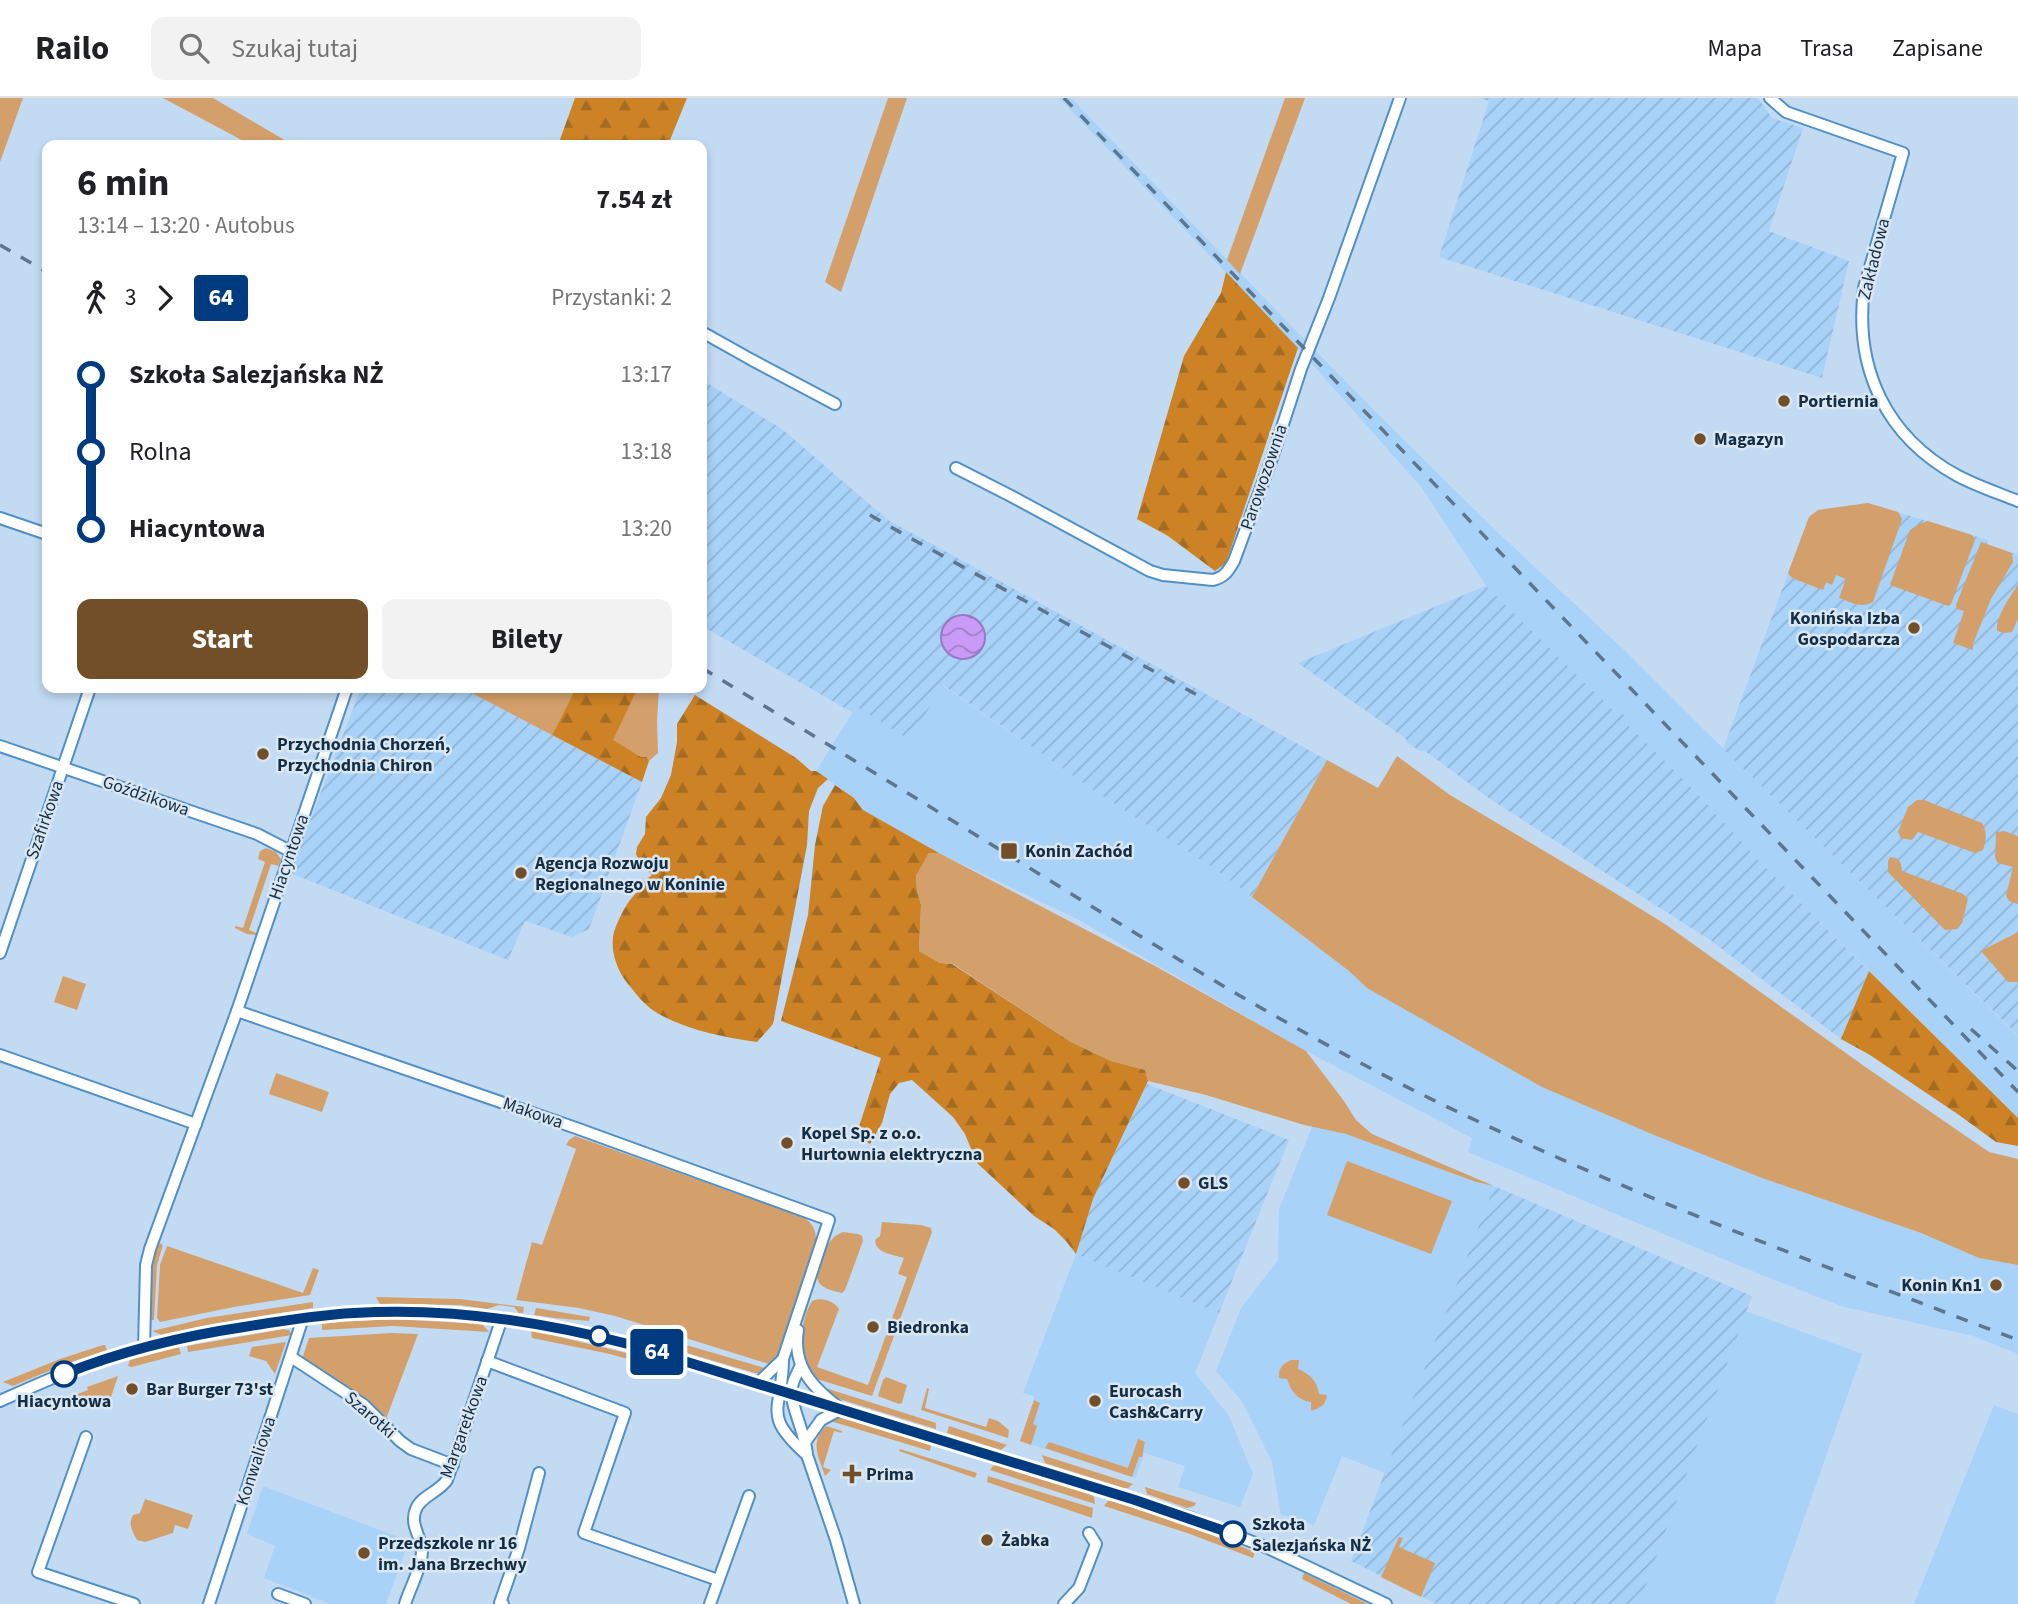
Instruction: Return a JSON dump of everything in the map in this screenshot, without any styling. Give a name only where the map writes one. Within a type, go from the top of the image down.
[{"type":"street","name":"Parowozownia","points":[[956,468],[1150,571],[1163,575],[1213,580],[1221,578],[1234,561],[1400,98]]},
{"type":"street","name":"Zakładowa","points":[[1770,98],[1786,112],[1903,153],[1864,288],[1862,332],[1872,382],[1891,418],[1903,434],[1931,459],[1966,480],[2018,500]]},
{"type":"street","points":[[707,335],[835,404]]},
{"type":"street","points":[[0,518],[42,532]]},
{"type":"street","name":"Szafirkowa","points":[[0,953],[88,693]]},
{"type":"street","name":"Hiacyntowa","points":[[144,1348],[146,1265],[150,1250],[237,1011],[345,693]]},
{"type":"street","name":"Goździkowa","points":[[0,746],[257,834],[290,851]]},
{"type":"street","name":"Makowa","points":[[237,1011],[576,1128],[829,1220],[803,1303]]},
{"type":"street","points":[[0,1055],[196,1124]]},
{"type":"street","points":[[803,1303],[783,1359],[776,1410],[780,1426],[790,1440],[807,1455]]},
{"type":"street","points":[[803,1303],[797,1336],[801,1365],[820,1393],[841,1409]]},
{"type":"street","points":[[0,1401],[87,1365],[209,1332],[353,1313],[406,1311],[502,1318],[599,1336],[792,1393],[1191,1518],[1285,1555],[1386,1604]]},
{"type":"street","name":"Konwaliowa","points":[[209,1604],[303,1318]]},
{"type":"street","name":"Margaretkowa","points":[[405,1604],[421,1556],[421,1544],[414,1525],[415,1510],[419,1503],[442,1488],[447,1480],[502,1318]]},
{"type":"street","name":"Szarotki","points":[[291,1357],[363,1405],[406,1446],[453,1465]]},
{"type":"street","points":[[758,1383],[783,1359]]},
{"type":"street","points":[[488,1362],[625,1413],[584,1533],[718,1580]]},
{"type":"street","points":[[801,1365],[792,1385],[792,1393],[806,1441],[807,1455],[855,1604]]},
{"type":"street","points":[[806,1441],[821,1420],[841,1409]]},
{"type":"street","points":[[86,1437],[38,1572],[134,1604]]},
{"type":"street","points":[[503,1604],[500,1603],[519,1548],[539,1473]]},
{"type":"street","points":[[710,1604],[749,1496]]},
{"type":"street","points":[[1064,1604],[1079,1588],[1096,1544],[1089,1533]]},
{"type":"street","points":[[278,1594],[304,1604]]},
{"type":"shaded area","points":[[0,98],[23,98],[0,162]]},
{"type":"shaded area","points":[[163,98],[213,98],[284,140],[242,140]]},
{"type":"shaded area","points":[[888,98],[907,98],[841,292],[825,282]]},
{"type":"shaded area","points":[[1059,98],[1071,98],[1297,332],[1496,531],[1622,648],[2018,1036],[2018,1118],[1762,864],[1691,787],[1624,721],[1627,718],[1621,713],[1618,715],[1486,586],[1422,488],[1298,348]]},
{"type":"shaded area","points":[[1285,98],[1305,98],[1240,274],[1227,260]]},
{"type":"shaded area","points":[[1478,98],[1758,98],[1772,118],[1803,128],[1769,231],[1849,261],[1822,378],[1439,257],[1489,101]]},
{"type":"shaded area","points":[[707,383],[782,429],[888,520],[1327,760],[1252,897],[943,685],[910,740],[857,707],[853,713],[707,629]]},
{"type":"shaded area","points":[[1868,503],[1988,540],[1987,544],[2018,555],[2018,1035],[1723,749],[1809,517],[1818,510]]},
{"type":"shaded area","points":[[1868,503],[1898,512],[1902,519],[1873,602],[1860,605],[1839,598],[1846,579],[1836,575],[1832,585],[1826,582],[1823,590],[1792,578],[1788,573],[1809,517],[1818,510]]},
{"type":"shaded area","points":[[1928,521],[1972,535],[1975,540],[1948,606],[1890,585],[1910,530]]},
{"type":"shaded area","points":[[1981,542],[2012,553],[2013,562],[1991,599],[1973,650],[1953,643],[1964,611],[1957,609],[1956,605]]},
{"type":"shaded area","points":[[2018,584],[2018,619],[2012,632],[1997,631],[2001,613]]},
{"type":"shaded area","points":[[1486,586],[1618,715],[1621,712],[1627,718],[1625,722],[1869,971],[1841,1039],[1710,940],[1490,799],[1425,751],[1407,743],[1406,739],[1298,663]]},
{"type":"shaded area","points":[[942,685],[1095,791],[1222,874],[1349,971],[1367,988],[1603,1113],[1654,1135],[1762,1178],[1921,1233],[1979,1258],[2018,1265],[2018,1354],[1973,1336],[1841,1306],[1468,1152],[1472,1138],[1306,1051],[1077,919],[939,853],[863,810],[854,798],[816,771],[856,707]]},
{"type":"shaded area","points":[[359,693],[472,693],[642,782],[589,929],[572,937],[525,921],[508,960],[290,873]]},
{"type":"shaded area","points":[[472,693],[573,693],[552,735]]},
{"type":"shaded area","points":[[636,693],[659,693],[658,753],[649,761],[647,757],[641,757],[612,741]]},
{"type":"shaded area","points":[[1397,756],[1450,795],[1665,924],[1989,1152],[2018,1159],[2018,1265],[1979,1258],[1921,1233],[1762,1178],[1542,1087],[1367,988],[1349,971],[1252,897],[1327,760],[1378,788]]},
{"type":"shaded area","points":[[1917,800],[1924,800],[1982,823],[1986,836],[1983,850],[1975,853],[1918,832],[1912,840],[1901,838],[1898,832],[1908,807]]},
{"type":"shaded area","points":[[2004,831],[2018,836],[2018,904],[2009,901],[2006,896],[2013,867],[1998,863],[1995,858],[1996,832]]},
{"type":"shaded area","points":[[266,848],[276,852],[281,859],[279,866],[271,864],[249,930],[257,933],[247,934],[235,926],[243,928],[265,862],[258,859],[260,851]]},
{"type":"shaded area","points":[[929,853],[939,853],[1157,967],[1306,1051],[1356,1120],[1372,1134],[1494,1186],[1476,1182],[1346,1134],[1304,1125],[1206,1095],[1148,1081],[1145,1070],[1111,1061],[1071,1042],[953,964],[940,963],[919,951],[921,905],[916,876]]},
{"type":"shaded area","points":[[1890,857],[1899,861],[1902,871],[1963,894],[1968,899],[1962,923],[1957,929],[1945,930],[1888,872]]},
{"type":"shaded area","points":[[2018,932],[2018,982],[2008,982],[1981,951]]},
{"type":"shaded area","points":[[63,976],[86,984],[77,1010],[54,1002]]},
{"type":"shaded area","points":[[276,1073],[329,1092],[322,1112],[269,1094]]},
{"type":"shaded area","points":[[1147,1084],[1289,1140],[1219,1313],[1076,1254],[1093,1199]]},
{"type":"shaded area","points":[[1312,1127],[1346,1134],[1476,1182],[1494,1186],[1385,1473],[1342,1456],[1314,1525],[1281,1515],[1272,1462],[1243,1403],[1216,1371],[1241,1308],[1278,1260],[1279,1209]]},
{"type":"shaded area","points":[[575,1136],[803,1217],[812,1225],[816,1241],[776,1360],[773,1359],[769,1364],[615,1316],[579,1308],[516,1300],[532,1242],[542,1245],[576,1149],[566,1145]]},
{"type":"shaded area","points":[[1347,1161],[1452,1201],[1431,1254],[1327,1215]]},
{"type":"shaded area","points":[[1494,1186],[1752,1296],[1639,1604],[1437,1604],[1351,1561]]},
{"type":"shaded area","points":[[882,1222],[921,1225],[931,1228],[932,1232],[872,1396],[817,1379],[806,1363],[802,1336],[812,1301],[823,1299],[834,1303],[839,1309],[817,1367],[868,1385],[907,1277],[898,1274],[904,1258],[885,1253],[876,1245],[875,1240],[880,1236]]},
{"type":"shaded area","points":[[843,1232],[858,1234],[863,1241],[842,1293],[820,1284],[817,1276],[828,1244]]},
{"type":"shaded area","points":[[159,1243],[163,1245],[157,1265],[154,1320],[149,1320],[152,1263]]},
{"type":"shaded area","points":[[167,1246],[303,1293],[313,1268],[319,1270],[310,1295],[160,1322],[157,1318],[160,1265]]},
{"type":"shaded area","points":[[1076,1254],[1219,1313],[1195,1373],[1229,1416],[1253,1474],[1240,1507],[1178,1487],[1185,1466],[1144,1453],[1136,1478],[1020,1441],[1034,1400],[1034,1396],[1023,1393]]},
{"type":"shaded area","points":[[376,1297],[460,1299],[524,1307],[523,1313],[519,1313],[514,1307],[499,1305],[487,1309],[460,1305],[380,1304]]},
{"type":"shaded area","points":[[313,1302],[313,1308],[162,1335],[152,1331],[207,1318]]},
{"type":"shaded area","points":[[536,1308],[590,1317],[589,1321],[534,1315]]},
{"type":"shaded area","points":[[1746,1311],[1862,1354],[1774,1604],[1639,1604]]},
{"type":"shaded area","points":[[392,1319],[482,1324],[489,1332],[393,1326],[322,1330],[322,1323]]},
{"type":"shaded area","points":[[289,1330],[292,1335],[188,1352],[187,1346]]},
{"type":"shaded area","points":[[531,1330],[651,1359],[648,1365],[532,1338]]},
{"type":"shaded area","points":[[418,1334],[386,1419],[302,1359],[309,1338]]},
{"type":"shaded area","points":[[666,1339],[768,1369],[755,1373],[663,1346]]},
{"type":"shaded area","points":[[286,1342],[275,1374],[266,1361],[249,1356],[252,1347]]},
{"type":"shaded area","points":[[103,1345],[107,1350],[13,1386],[3,1382],[60,1359]]},
{"type":"shaded area","points":[[179,1347],[181,1354],[128,1366],[130,1360]]},
{"type":"shaded area","points":[[1291,1360],[1299,1360],[1298,1369],[1312,1378],[1319,1394],[1327,1395],[1320,1407],[1311,1411],[1311,1402],[1295,1394],[1287,1379],[1279,1378],[1281,1367]]},
{"type":"shaded area","points":[[118,1376],[107,1409],[67,1398],[88,1390],[87,1387]]},
{"type":"shaded area","points":[[886,1377],[907,1385],[902,1403],[878,1396]]},
{"type":"shaded area","points":[[819,1386],[936,1423],[936,1429],[836,1398]]},
{"type":"shaded area","points":[[927,1388],[925,1408],[986,1427],[989,1418],[998,1421],[1009,1430],[1008,1438],[921,1410]]},
{"type":"shaded area","points":[[1034,1400],[1040,1403],[1033,1424],[1037,1426],[1031,1445],[1020,1441]]},
{"type":"shaded area","points":[[1994,1405],[2018,1414],[2018,1604],[1914,1604]]},
{"type":"shaded area","points":[[839,1417],[931,1445],[930,1451],[827,1420]]},
{"type":"shaded area","points":[[826,1426],[842,1433],[834,1431],[823,1467],[831,1470],[825,1476],[817,1444]]},
{"type":"shaded area","points":[[949,1426],[1007,1445],[1001,1450],[947,1433]]},
{"type":"shaded area","points":[[1138,1439],[1145,1442],[1142,1457],[1139,1457],[1132,1477],[1045,1448],[1049,1442],[1128,1468]]},
{"type":"shaded area","points":[[900,1449],[977,1473],[975,1478],[899,1451]]},
{"type":"shaded area","points":[[1042,1455],[1133,1484],[1124,1488],[1045,1463]]},
{"type":"shaded area","points":[[997,1465],[1090,1494],[1094,1497],[1095,1504],[990,1470]]},
{"type":"shaded area","points":[[988,1476],[1093,1508],[1092,1518],[987,1482]]},
{"type":"shaded area","points":[[263,1486],[409,1541],[386,1604],[330,1604],[264,1578],[275,1546],[247,1534]]},
{"type":"shaded area","points":[[1145,1487],[1196,1503],[1187,1508],[1147,1494]]},
{"type":"shaded area","points":[[145,1499],[193,1515],[188,1529],[175,1525],[173,1533],[145,1542],[137,1540],[131,1521],[133,1515],[140,1513]]},
{"type":"shaded area","points":[[1108,1501],[1194,1528],[1255,1552],[1253,1558],[1104,1506]]},
{"type":"shaded area","points":[[1399,1537],[1403,1538],[1399,1547],[1435,1563],[1421,1597],[1381,1577]]},
{"type":"shaded area","points":[[1304,1573],[1368,1604],[1351,1604],[1302,1579]]},
{"type":"green space","points":[[575,98],[687,98],[670,140],[560,140]]},
{"type":"green space","points":[[1226,272],[1298,348],[1226,563],[1215,571],[1168,536],[1137,519],[1184,356],[1221,293]]},
{"type":"green space","points":[[573,693],[636,693],[613,740],[641,757],[647,757],[649,761],[642,782],[552,735]]},
{"type":"green space","points":[[695,695],[796,758],[811,771],[816,771],[828,779],[818,788],[809,811],[807,845],[773,1024],[757,1042],[691,1028],[654,1011],[625,980],[614,955],[613,935],[620,918],[630,901],[642,889],[644,881],[652,875],[640,863],[636,854],[637,847],[645,834],[646,817],[661,798],[671,775],[677,742],[677,724]]},
{"type":"green space","points":[[835,785],[854,798],[863,810],[939,853],[929,853],[916,876],[921,905],[919,951],[940,963],[952,964],[1071,1042],[1111,1061],[1145,1070],[1148,1081],[1093,1199],[1076,1254],[1054,1229],[1034,1216],[977,1163],[965,1134],[953,1117],[912,1080],[899,1083],[890,1094],[882,1123],[870,1144],[864,1140],[858,1130],[881,1058],[781,1021],[808,915],[815,845],[823,806]]},
{"type":"green space","points":[[1869,971],[2018,1118],[2018,1146],[1996,1142],[1870,1055],[1841,1039]]},
{"type":"water","points":[[963,615],[972,616],[979,621],[984,628],[984,646],[979,653],[972,658],[963,659],[954,658],[947,653],[942,646],[941,637],[942,628],[947,621],[954,616]]},
{"type":"railway","points":[[1064,98],[2018,1092]]},
{"type":"railway","points":[[0,245],[42,269]]},
{"type":"railway","points":[[870,515],[1199,696]]},
{"type":"railway","points":[[707,671],[1201,973],[1399,1083],[1474,1120],[1628,1188],[2018,1340]]},
{"type":"railway","points":[[1971,1029],[2018,1071]]},
{"type":"bus line","name":"64","points":[[64,1374],[144,1348],[209,1332],[303,1318],[406,1311],[502,1318],[566,1329],[632,1345],[1135,1500],[1233,1534]]},
{"type":"place","name":"Portiernia","points":[[1784,401]]},
{"type":"place","name":"Magazyn","points":[[1700,439]]},
{"type":"place","name":"Konińska Izba Gospodarcza","points":[[1914,628]]},
{"type":"place","name":"Przychodnia Chorzeń, Przychodnia Chiron","points":[[263,754]]},
{"type":"place","name":"Konin Zachód","points":[[1009,851]]},
{"type":"place","name":"Agencja Rozwoju Regionalnego w Koninie","points":[[521,873]]},
{"type":"place","name":"Kopel Sp. z o.o. Hurtownia elektryczna","points":[[787,1143]]},
{"type":"place","name":"GLS","points":[[1184,1183]]},
{"type":"place","name":"Konin Kn1","points":[[1996,1285]]},
{"type":"place","name":"Biedronka","points":[[873,1327]]},
{"type":"place","name":"Hiacyntowa","points":[[64,1374]]},
{"type":"place","name":"Bar Burger 73'st","points":[[132,1389]]},
{"type":"place","name":"Eurocash Cash&Carry","points":[[1095,1401]]},
{"type":"place","name":"Prima","points":[[852,1474]]},
{"type":"place","name":"Szkoła Salezjańska NŻ","points":[[1233,1534]]},
{"type":"place","name":"Żabka","points":[[987,1540]]},
{"type":"place","name":"Przedszkole nr 16 im. Jana Brzechwy","points":[[364,1553]]}]
